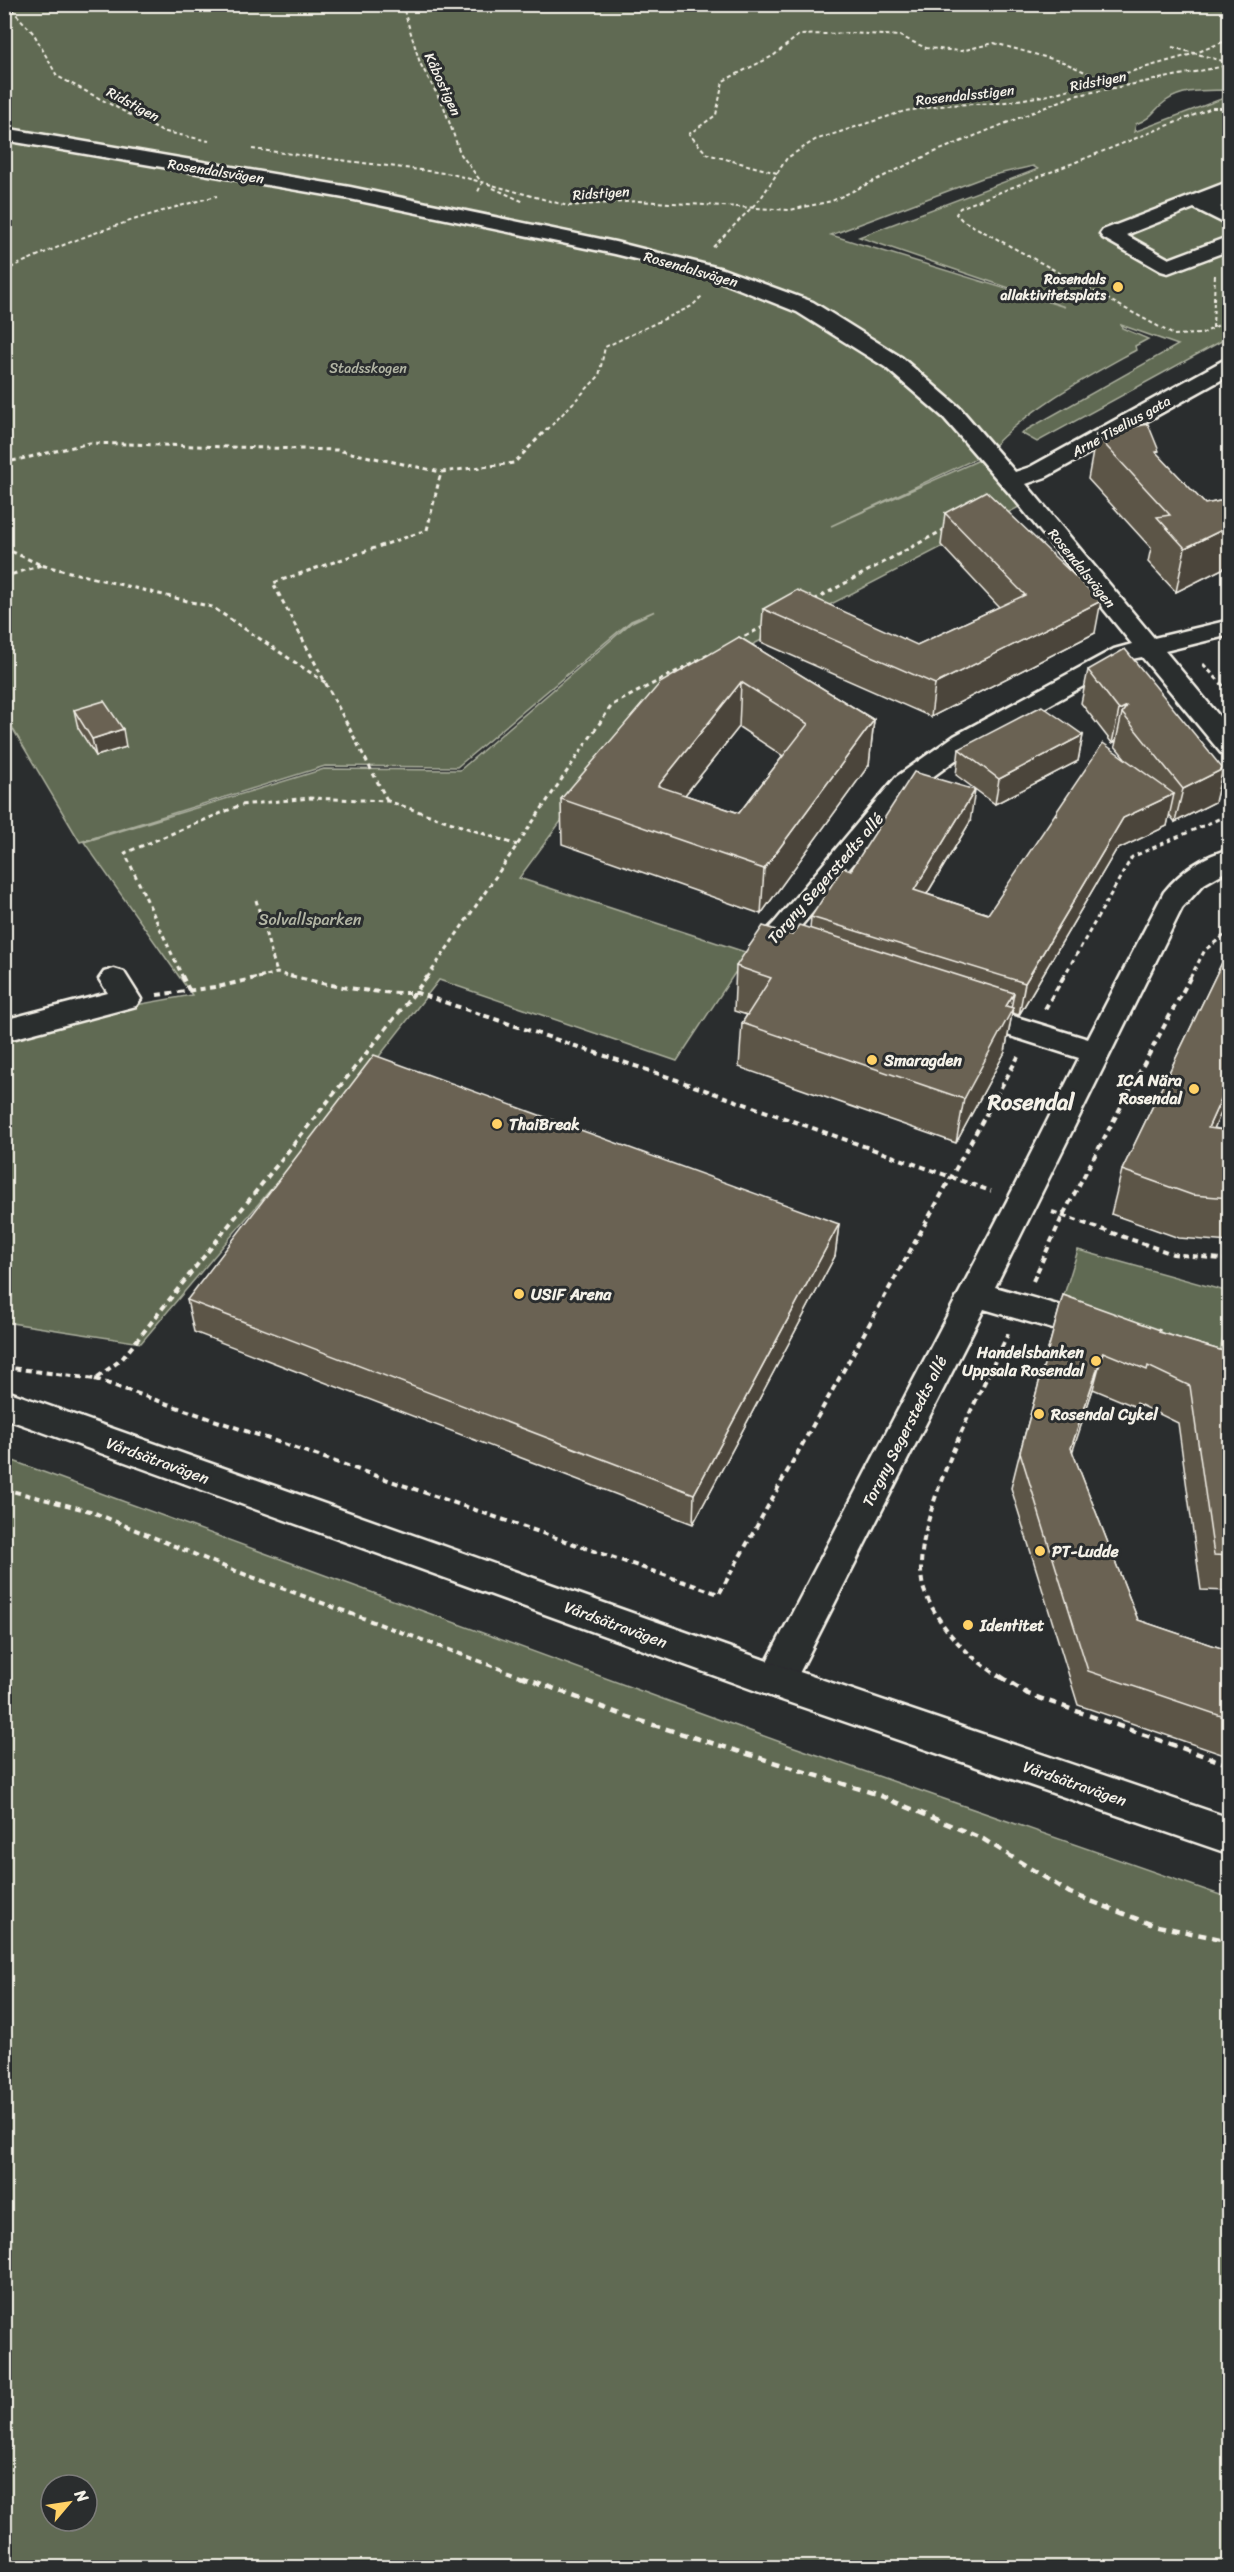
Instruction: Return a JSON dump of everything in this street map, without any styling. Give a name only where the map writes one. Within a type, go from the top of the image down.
[{"type":"street","name":"Rosendalsvägen","points":[[4,134],[350,193],[615,248],[707,260],[805,307],[893,363],[952,413],[1230,747]]},
{"type":"street","points":[[1223,245],[1168,267],[1110,234],[1230,187]]},
{"type":"street","points":[[1230,196],[1203,206],[1230,220]]},
{"type":"street","name":"Arne Tiselius gata","points":[[1010,481],[1038,472],[1228,369]]},
{"type":"street","points":[[1147,648],[1230,627]]},
{"type":"street","name":"Torgny Segerstedts allé","points":[[809,962],[765,948],[785,929],[906,783],[963,742],[1123,654],[1147,648]]},
{"type":"street","name":"Torgny Segerstedts allé","points":[[776,1681],[1022,1203],[1175,895],[1192,878],[1230,858]]},
{"type":"street","points":[[4,1031],[120,989]]},
{"type":"street","points":[[942,1004],[1095,1052]]},
{"type":"street","points":[[975,1294],[1135,1340]]},
{"type":"street","name":"Vårdsätravägen","points":[[4,1404],[776,1681],[1230,1836]]},
{"type":"path","name":"Ridstigen","points":[[7,4],[34,34],[57,76],[161,131],[219,144]]},
{"type":"path","name":"Kåbostigen","points":[[402,4],[420,63],[444,107],[460,153],[482,183]]},
{"type":"path","points":[[777,173],[707,154],[689,134],[716,115],[723,81],[761,64],[786,48],[799,35],[851,33],[900,36],[927,48],[961,51],[994,43],[1063,63],[1104,80]]},
{"type":"path","name":"Rosendalsstigen","points":[[707,260],[761,198],[787,159],[815,140],[904,111],[1049,95],[1197,53],[1230,39]]},
{"type":"path","points":[[1173,47],[1230,64]]},
{"type":"path","name":"Ridstigen","points":[[242,148],[452,174],[568,206],[638,201],[790,210],[832,201],[930,154],[1073,96],[1230,64]]},
{"type":"path","points":[[1223,107],[1230,108]]},
{"type":"path","points":[[4,271],[103,229],[246,189],[257,178]]},
{"type":"path","points":[[475,201],[482,183]]},
{"type":"path","points":[[1213,328],[1223,245]]},
{"type":"path","points":[[4,463],[90,443],[337,450],[441,472],[514,463],[599,376],[605,347],[692,306],[709,289],[702,283],[707,260]]},
{"type":"path","points":[[388,801],[273,583],[427,530],[441,472]]},
{"type":"path","points":[[808,603],[955,524]]},
{"type":"path","points":[[4,548],[41,565],[212,607],[327,683]]},
{"type":"path","points":[[4,577],[41,565]]},
{"type":"path","points":[[736,641],[766,625]]},
{"type":"path","points":[[1180,639],[1230,693]]},
{"type":"path","points":[[94,1379],[122,1359],[417,993],[612,705],[715,651]]},
{"type":"path","points":[[189,990],[124,853],[241,805],[309,798],[388,801],[517,845]]},
{"type":"path","points":[[4,1367],[94,1379],[719,1594],[1031,1032],[1132,857],[1230,814]]},
{"type":"path","points":[[256,900],[277,973]]},
{"type":"path","points":[[1230,931],[1205,950],[1063,1215],[936,1491],[923,1541],[921,1566],[925,1594],[953,1639],[974,1660],[1028,1694],[1230,1765]]},
{"type":"path","points":[[120,989],[189,990],[277,973],[330,987],[387,994],[417,993],[953,1176],[1022,1203],[1173,1254],[1230,1260]]},
{"type":"path","points":[[4,1489],[90,1511],[225,1567],[376,1621],[628,1717],[876,1794],[983,1839],[1070,1893],[1153,1925],[1230,1941]]},
{"type":"green space","name":"Stadsskogen","points":[[5,5],[1229,5],[1229,90],[1196,91],[1173,97],[1146,119],[1136,124],[1134,132],[1229,96],[1229,337],[1037,442],[1021,433],[1178,345],[1121,325],[1122,328],[1148,339],[1135,346],[1136,350],[1037,409],[986,454],[831,526],[986,457],[1025,504],[742,650],[640,714],[519,878],[748,953],[677,1061],[439,980],[326,1124],[141,1343],[5,1322],[5,1038],[102,1011],[192,995],[84,842],[324,769],[460,770],[632,622],[655,611],[631,621],[457,767],[325,766],[80,842],[13,729],[5,731]],"holes":[[[1033,166],[1038,169],[859,237],[1065,307],[831,235],[985,177]]]},
{"type":"green space","points":[[1078,1250],[1229,1292],[1229,1312],[1219,1355],[1059,1311]]},
{"type":"green space","points":[[5,1458],[783,1743],[1229,1898],[1229,2567],[5,2567]]},
{"type":"building","points":[[1148,424],[1159,451],[1156,452],[1205,504],[1230,499],[1230,526],[1185,548],[1157,517],[1170,515],[1096,435]]},
{"type":"building","points":[[986,491],[1101,601],[935,684],[763,609],[797,590],[917,645],[1025,595],[945,513]]},
{"type":"building","points":[[739,637],[874,720],[764,869],[561,799],[660,683]],"holes":[[[741,682],[808,724],[739,813],[658,786]]]},
{"type":"building","points":[[1125,649],[1223,769],[1183,789],[1122,713],[1127,706],[1119,710],[1088,670]]},
{"type":"building","points":[[104,701],[123,729],[92,739],[74,710]]},
{"type":"building","points":[[1042,706],[1083,735],[999,779],[959,749]]},
{"type":"building","points":[[1103,743],[1174,794],[1123,818],[1025,983],[811,917],[843,867],[851,870],[914,772],[975,790],[914,890],[988,914]]},
{"type":"building","points":[[799,925],[1014,993],[1006,1006],[1013,1008],[964,1099],[742,1023],[771,978],[736,966],[763,926],[792,935]]},
{"type":"building","points":[[1230,946],[1230,1079],[1208,1128],[1230,1131],[1230,1198],[1192,1195],[1122,1170]]},
{"type":"building","name":"USIF Arena","points":[[374,1055],[839,1224],[694,1494],[187,1300]]},
{"type":"building","points":[[1063,1295],[1160,1330],[1159,1332],[1230,1353],[1230,1556],[1214,1555],[1190,1386],[1148,1366],[1147,1370],[1103,1352],[1071,1448],[1138,1620],[1230,1651],[1230,1719],[1088,1671],[1020,1452]]},
{"type":"place","name":"Rosendals allaktivitetsplats","points":[[1118,287]]},
{"type":"place","name":"Smaragden","points":[[872,1060]]},
{"type":"place","name":"ICA Nära Rosendal","points":[[1194,1089]]},
{"type":"place","name":"ThaiBreak","points":[[497,1124]]},
{"type":"place","name":"USIF Arena","points":[[519,1294]]},
{"type":"place","name":"Handelsbanken Uppsala Rosendal","points":[[1096,1361]]},
{"type":"place","name":"Rosendal Cykel","points":[[1039,1414]]},
{"type":"place","name":"PT-Ludde","points":[[1040,1551]]},
{"type":"place","name":"Identitet","points":[[968,1625]]},
{"type":"district","name":"Rosendal","points":[[1031,1102]]},
{"type":"park label","name":"Solvallsparken","points":[[310,919]]}]
